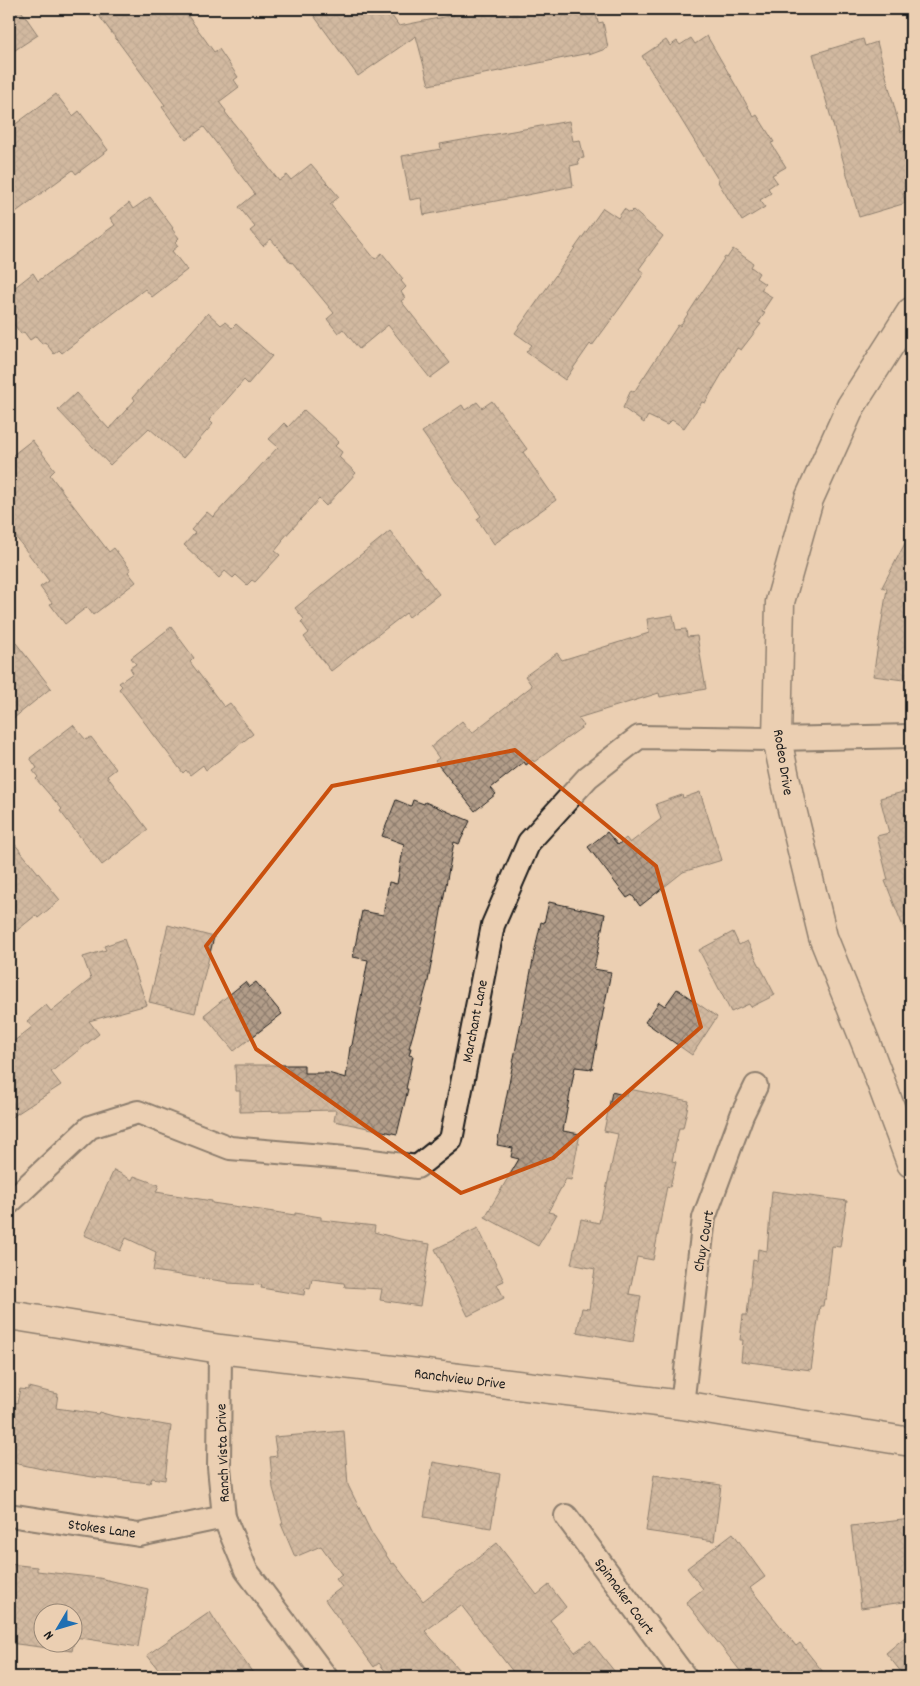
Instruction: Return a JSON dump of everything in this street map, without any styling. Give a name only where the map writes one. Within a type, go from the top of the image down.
[{"type":"street","name":"Rodeo Drive","points":[[911,312],[851,406],[809,499],[780,602],[777,739],[823,937],[871,1056],[911,1163]]},
{"type":"street","name":"Marchant Lane","points":[[9,1203],[90,1127],[138,1112],[230,1148],[357,1159],[418,1167],[451,1140],[493,925],[529,842],[588,777],[639,737],[777,739],[911,736]]},
{"type":"street","name":"Chuy Court","points":[[682,1405],[704,1218],[742,1115],[756,1086]]},
{"type":"street","name":"Ranchview Drive","points":[[9,1315],[220,1349],[682,1405],[911,1442]]},
{"type":"street","name":"Ranch Vista Drive","points":[[220,1349],[219,1467],[224,1517],[246,1570],[326,1677]]},
{"type":"street","name":"Stokes Lane","points":[[9,1515],[139,1535],[224,1517]]},
{"type":"street","name":"Spinnaker Court","points":[[566,1516],[685,1677]]},
{"type":"highlighted area","points":[[515,750],[656,866],[701,1027],[553,1158],[461,1193],[256,1049],[206,946],[332,786]]},
{"type":"building","points":[[9,9],[20,9],[38,35],[9,54]]},
{"type":"building","points":[[94,9],[183,9],[214,52],[219,49],[238,77],[234,80],[239,87],[219,102],[225,112],[279,181],[287,175],[291,180],[311,164],[339,197],[330,204],[375,259],[382,253],[403,279],[401,281],[406,287],[401,292],[405,298],[401,301],[450,363],[430,378],[388,325],[359,349],[343,329],[338,333],[327,319],[334,313],[292,262],[271,239],[263,246],[250,231],[255,227],[239,207],[255,194],[204,127],[186,140],[162,107],[165,105]]},
{"type":"building","points":[[309,9],[387,9],[399,26],[454,15],[452,9],[595,9],[598,23],[603,22],[608,48],[589,55],[589,53],[429,85],[416,36],[358,76]]},
{"type":"building","points":[[707,36],[754,117],[757,115],[774,142],[771,143],[786,167],[772,175],[777,182],[768,188],[771,193],[760,200],[765,207],[742,221],[642,56],[666,40],[670,46],[677,41],[680,45],[691,38],[695,44]]},
{"type":"building","points":[[863,39],[865,46],[877,42],[901,132],[905,130],[911,153],[911,191],[903,194],[906,203],[859,217],[813,54]]},
{"type":"building","points":[[56,94],[73,116],[79,111],[108,150],[76,174],[73,170],[9,217],[9,129]]},
{"type":"building","points":[[569,121],[573,141],[580,140],[584,158],[578,159],[579,164],[570,166],[573,186],[424,215],[421,198],[410,200],[402,156],[441,149],[440,144]]},
{"type":"building","points":[[150,197],[179,238],[175,242],[178,246],[172,251],[187,270],[152,297],[145,289],[62,353],[59,350],[54,354],[45,342],[42,344],[36,336],[30,340],[24,332],[21,334],[9,318],[9,298],[17,292],[14,288],[33,273],[38,281],[115,225],[110,218],[129,203],[133,209]]},
{"type":"building","points":[[603,208],[618,218],[624,209],[630,213],[633,210],[663,236],[639,269],[644,273],[592,346],[590,344],[565,380],[526,352],[532,345],[515,333]]},
{"type":"building","points":[[733,249],[753,263],[751,267],[759,273],[756,278],[765,284],[761,290],[772,297],[762,312],[765,313],[758,323],[761,324],[741,350],[737,348],[705,403],[702,402],[684,428],[672,420],[667,425],[648,416],[644,423],[623,408],[631,390],[634,392],[725,257],[727,258]]},
{"type":"building","points":[[208,313],[221,325],[225,322],[232,328],[236,324],[272,356],[248,384],[244,380],[209,420],[213,424],[183,458],[149,428],[110,465],[58,410],[76,393],[109,429],[135,400],[133,397]]},
{"type":"building","points":[[492,401],[527,449],[523,452],[556,500],[494,544],[477,519],[481,516],[422,432],[462,405],[465,410],[477,402],[482,408]]},
{"type":"building","points":[[304,410],[339,442],[335,446],[342,452],[339,457],[356,473],[326,506],[319,499],[282,540],[275,551],[280,555],[255,582],[252,580],[247,585],[236,575],[233,578],[225,571],[219,578],[184,545],[195,533],[191,530],[207,512],[213,517],[278,447],[269,439],[284,423],[288,427]]},
{"type":"building","points":[[32,440],[55,470],[50,475],[109,552],[114,548],[131,570],[128,572],[136,582],[93,615],[87,607],[65,624],[40,587],[49,581],[9,528],[9,458]]},
{"type":"building","points":[[390,531],[439,594],[409,617],[406,613],[331,671],[304,637],[309,633],[301,622],[304,619],[295,608]]},
{"type":"building","points":[[911,532],[911,681],[873,676],[887,589],[882,587]]},
{"type":"building","points":[[673,615],[676,630],[686,629],[687,637],[697,636],[706,689],[660,697],[659,693],[578,718],[584,726],[534,762],[533,760],[526,765],[524,762],[491,788],[496,794],[475,811],[435,761],[439,758],[431,747],[462,721],[472,733],[532,686],[525,676],[557,653],[562,660],[649,633],[647,619]]},
{"type":"building","points":[[171,627],[194,658],[190,662],[224,707],[230,703],[253,734],[206,770],[203,765],[190,775],[186,770],[183,773],[119,689],[122,686],[119,683],[133,673],[130,668],[136,664],[131,658]]},
{"type":"building","points":[[9,634],[51,688],[9,722]]},
{"type":"building","points":[[73,725],[86,740],[91,737],[116,769],[107,776],[148,830],[102,865],[60,811],[62,809],[36,779],[38,777],[33,771],[37,768],[30,758]]},
{"type":"building","points":[[911,790],[910,944],[885,881],[888,880],[877,836],[889,833],[880,798]]},
{"type":"building","points":[[700,792],[722,860],[683,872],[640,906],[632,895],[627,898],[588,847],[607,832],[618,845],[626,838],[630,843],[661,819],[656,804],[682,795],[683,798]]},
{"type":"building","points":[[396,800],[411,806],[413,800],[424,804],[425,802],[470,821],[459,844],[454,842],[428,981],[409,1048],[411,1048],[409,1055],[413,1056],[406,1089],[408,1089],[397,1134],[334,1121],[336,1110],[240,1112],[240,1091],[236,1091],[235,1065],[304,1065],[304,1073],[328,1073],[346,1078],[350,1047],[352,1045],[368,960],[353,957],[362,911],[383,915],[389,882],[397,884],[404,844],[382,836]]},
{"type":"building","points":[[9,837],[60,900],[38,918],[36,915],[9,937]]},
{"type":"building","points":[[549,902],[605,914],[594,969],[611,972],[592,1069],[575,1067],[563,1131],[580,1134],[571,1180],[566,1179],[548,1212],[557,1214],[538,1246],[485,1217],[519,1159],[511,1157],[513,1148],[497,1145],[537,940],[541,922],[544,923]]},
{"type":"building","points":[[168,925],[214,937],[195,1013],[149,1002]]},
{"type":"building","points":[[733,932],[739,945],[747,941],[775,995],[751,1007],[749,1004],[731,1012],[699,950]]},
{"type":"building","points":[[124,939],[147,1005],[89,1021],[99,1034],[51,1072],[61,1085],[9,1119],[9,1045],[32,1027],[27,1021],[46,1005],[51,1011],[91,979],[83,957],[106,950],[104,946]]},
{"type":"building","points":[[245,982],[249,987],[256,982],[282,1014],[234,1051],[204,1015]]},
{"type":"building","points":[[677,989],[717,1017],[692,1055],[645,1022],[659,1002],[665,1006]]},
{"type":"building","points":[[629,1089],[689,1101],[683,1128],[679,1128],[672,1161],[676,1162],[670,1187],[667,1186],[653,1260],[637,1257],[629,1294],[641,1296],[633,1342],[577,1332],[582,1308],[589,1309],[595,1269],[571,1264],[581,1219],[599,1223],[618,1134],[604,1131],[612,1092],[627,1096]]},
{"type":"building","points":[[114,1170],[132,1180],[134,1176],[159,1185],[156,1192],[212,1201],[212,1203],[321,1217],[321,1220],[375,1226],[374,1232],[430,1244],[420,1306],[380,1300],[382,1289],[345,1287],[344,1283],[312,1279],[310,1289],[305,1288],[304,1295],[261,1288],[262,1285],[228,1283],[153,1271],[156,1252],[126,1238],[120,1251],[84,1235]]},
{"type":"building","points":[[772,1191],[847,1201],[840,1247],[832,1246],[826,1299],[824,1299],[823,1306],[820,1306],[811,1370],[741,1361],[743,1340],[740,1340],[743,1315],[747,1315],[753,1260],[757,1261],[758,1249],[767,1251]]},
{"type":"building","points":[[478,1228],[504,1281],[497,1284],[504,1298],[468,1316],[435,1249]]},
{"type":"building","points":[[28,1387],[58,1394],[56,1408],[98,1414],[99,1412],[171,1426],[165,1480],[152,1478],[150,1483],[93,1477],[9,1462],[9,1401],[17,1403],[20,1389],[28,1390]]},
{"type":"building","points":[[344,1431],[348,1485],[372,1534],[392,1564],[394,1563],[423,1601],[497,1543],[537,1595],[549,1585],[566,1607],[550,1620],[575,1652],[590,1641],[619,1677],[517,1677],[461,1605],[425,1631],[465,1677],[390,1677],[379,1663],[374,1667],[325,1600],[342,1587],[336,1579],[342,1575],[321,1546],[295,1557],[281,1524],[283,1524],[273,1488],[270,1457],[277,1456],[274,1437]]},
{"type":"building","points":[[433,1462],[500,1474],[491,1528],[424,1517]]},
{"type":"building","points":[[654,1475],[721,1485],[714,1541],[646,1531]]},
{"type":"building","points":[[911,1519],[911,1601],[861,1608],[851,1526]]},
{"type":"building","points":[[733,1533],[765,1577],[750,1588],[796,1646],[800,1643],[827,1677],[745,1677],[686,1602],[703,1589],[687,1568]]},
{"type":"building","points":[[9,1564],[37,1567],[37,1571],[99,1578],[148,1589],[138,1647],[82,1638],[82,1604],[32,1604],[32,1646],[9,1643]]},
{"type":"building","points":[[210,1612],[256,1677],[164,1677],[147,1655]]},
{"type":"building","points":[[911,1632],[911,1677],[905,1677],[886,1653]]}]
